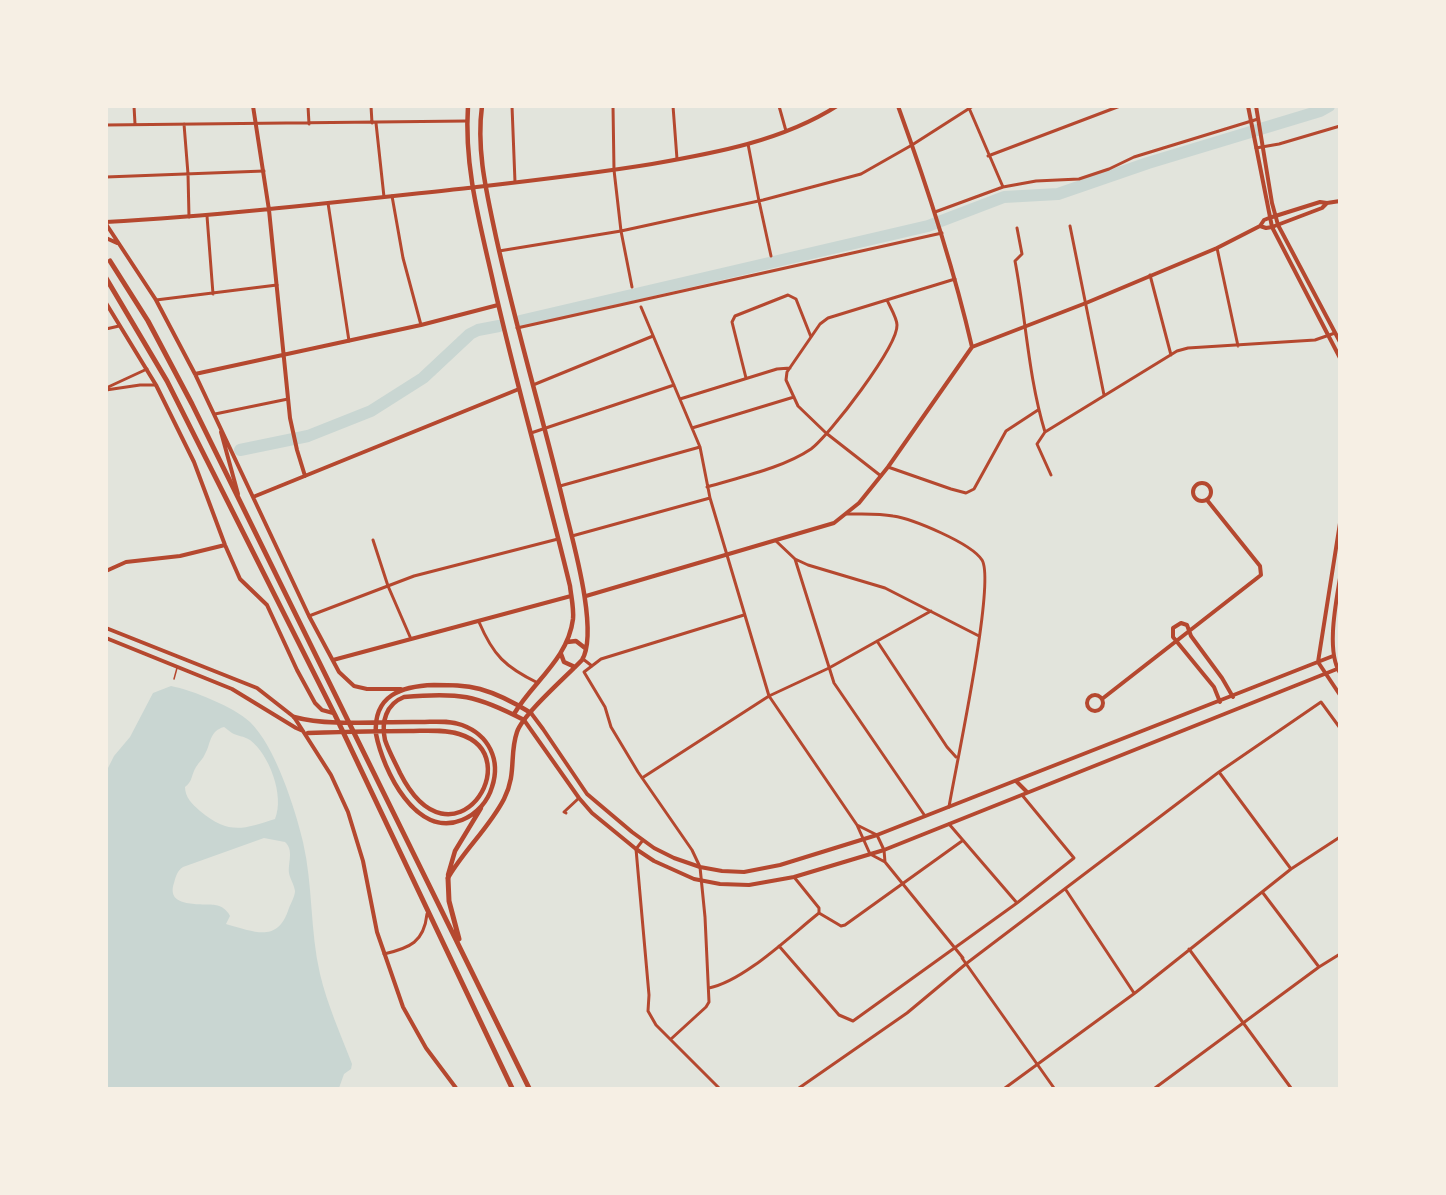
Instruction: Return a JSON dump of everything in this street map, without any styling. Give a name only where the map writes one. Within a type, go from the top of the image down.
[{"type":"highway","points":[[110,261],[148,321],[192,404],[529,1089]]},
{"type":"highway","points":[[106,278],[167,381],[334,714],[513,1089]]},
{"type":"highway","points":[[448,878],[449,901],[462,952]]},
{"type":"main road","points":[[468,106],[468,152],[472,187],[498,305],[558,539],[571,596],[573,618],[561,654],[514,714]]},
{"type":"main road","points":[[448,878],[456,863],[494,816],[504,799],[513,773],[516,734],[524,720],[576,667],[586,651],[586,596],[560,486],[517,328],[486,187],[480,146],[482,106]]},
{"type":"main road","points":[[566,643],[580,642],[586,651]]},
{"type":"main road","points":[[561,654],[567,665],[576,667]]},
{"type":"main road","points":[[482,806],[463,820],[447,823],[431,820],[418,812],[395,782],[377,739],[376,727],[385,702],[401,689],[464,686],[493,693],[531,713]]},
{"type":"main road","points":[[305,732],[435,731],[458,733],[475,742],[488,763],[486,783],[476,801],[466,809],[453,814],[434,812],[422,805],[412,794],[390,753],[384,733],[383,723],[393,704],[404,697],[459,695],[486,701],[524,720]]},
{"type":"main road","points":[[294,717],[312,722],[447,722],[462,725],[482,738],[491,749],[495,761],[493,783],[480,813],[455,851],[448,878]]},
{"type":"street","points":[[134,106],[135,124]]},
{"type":"street","points":[[253,106],[269,210],[288,399],[294,439],[305,476]]},
{"type":"street","points":[[308,106],[309,124]]},
{"type":"street","points":[[371,106],[384,197]]},
{"type":"street","points":[[512,106],[516,182]]},
{"type":"street","points":[[614,106],[614,170],[621,231],[632,286]]},
{"type":"street","points":[[673,106],[677,159]]},
{"type":"street","points":[[779,106],[786,131]]},
{"type":"street","points":[[401,689],[367,689],[354,686],[339,672],[309,616],[195,374],[156,300],[106,223],[269,210],[486,187],[614,170],[748,144],[786,131],[837,106]]},
{"type":"street","points":[[898,106],[942,233],[956,279],[972,347]]},
{"type":"street","points":[[988,156],[1120,106]]},
{"type":"street","points":[[1248,106],[1272,227],[1340,358]]},
{"type":"street","points":[[1256,106],[1278,225],[1340,342]]},
{"type":"street","points":[[499,250],[621,231],[759,201],[861,174],[971,107],[988,156],[1003,187]]},
{"type":"street","points":[[106,125],[467,121]]},
{"type":"street","points":[[935,213],[1003,187],[1045,180],[1079,178],[1109,169],[1134,157],[1250,122],[1258,122]]},
{"type":"street","points":[[184,124],[189,217]]},
{"type":"street","points":[[1256,148],[1340,126]]},
{"type":"street","points":[[748,144],[771,256]]},
{"type":"street","points":[[106,177],[264,171]]},
{"type":"street","points":[[392,196],[403,258],[421,325]]},
{"type":"street","points":[[586,596],[834,523],[847,514],[881,476],[972,347],[1086,303],[1217,248],[1260,226],[1264,220],[1269,218],[1320,202],[1340,201]]},
{"type":"street","points":[[328,203],[349,341]]},
{"type":"street","points":[[1260,226],[1266,228],[1278,225],[1322,208],[1327,203]]},
{"type":"street","points":[[207,216],[213,294]]},
{"type":"street","points":[[1070,226],[1104,395]]},
{"type":"street","points":[[1017,228],[1022,254],[1015,261],[1024,327],[1038,410],[1045,432]]},
{"type":"street","points":[[517,328],[942,233]]},
{"type":"street","points":[[106,238],[122,248]]},
{"type":"street","points":[[1217,248],[1238,346]]},
{"type":"street","points":[[1150,275],[1171,355]]},
{"type":"street","points":[[881,476],[826,433],[798,406],[786,380],[787,372],[820,324],[828,318],[956,279]]},
{"type":"street","points":[[156,300],[277,285]]},
{"type":"street","points":[[746,378],[732,322],[735,316],[788,295],[796,299],[811,337]]},
{"type":"street","points":[[707,487],[791,460],[812,448],[837,422],[890,348],[897,325],[887,300]]},
{"type":"street","points":[[106,303],[147,369],[194,462],[240,579],[267,605],[315,703],[322,710],[334,714]]},
{"type":"street","points":[[195,374],[421,325],[498,305]]},
{"type":"street","points":[[641,307],[700,447],[710,498],[769,696],[857,825],[870,854],[885,862],[967,963],[1054,1089]]},
{"type":"street","points":[[106,329],[121,325]]},
{"type":"street","points":[[1051,475],[1037,444],[1045,432],[1171,355],[1188,348],[1315,340],[1335,333]]},
{"type":"street","points":[[533,385],[653,336]]},
{"type":"street","points":[[680,399],[777,369],[790,368]]},
{"type":"street","points":[[106,389],[147,369]]},
{"type":"street","points":[[106,389],[140,385],[156,386]]},
{"type":"street","points":[[531,433],[675,385]]},
{"type":"street","points":[[253,497],[519,389]]},
{"type":"street","points":[[692,428],[794,397]]},
{"type":"street","points":[[215,414],[288,399]]},
{"type":"street","points":[[888,467],[966,493],[974,489],[1006,431],[1038,410]]},
{"type":"street","points":[[217,419],[240,500]]},
{"type":"street","points":[[560,486],[700,447]]},
{"type":"street","points":[[1203,483],[1210,487],[1212,493],[1207,500],[1201,501],[1195,498],[1193,489],[1197,484],[1203,483]]},
{"type":"street","points":[[572,536],[710,498]]},
{"type":"street","points":[[1102,699],[1255,581],[1262,571],[1207,500]]},
{"type":"street","points":[[847,514],[893,515],[921,523],[972,549],[983,562],[985,572],[980,636],[948,808]]},
{"type":"street","points":[[1340,523],[1318,662],[1340,695]]},
{"type":"street","points":[[309,616],[414,576],[558,539]]},
{"type":"street","points":[[373,540],[388,586],[412,640]]},
{"type":"street","points":[[776,541],[795,559],[885,588],[980,636]]},
{"type":"street","points":[[107,571],[126,562],[180,556],[225,545]]},
{"type":"street","points":[[795,559],[834,683],[927,817]]},
{"type":"street","points":[[524,720],[592,813],[636,849],[671,870],[702,881],[749,885],[794,877],[884,850],[1339,670],[1333,656],[1332,641],[1340,578]]},
{"type":"street","points":[[333,660],[571,596]]},
{"type":"street","points":[[642,778],[769,696],[829,668],[931,611]]},
{"type":"street","points":[[671,1039],[709,1002],[700,867],[692,850],[642,778],[611,727],[605,707],[584,672],[601,659],[744,615]]},
{"type":"street","points":[[479,622],[491,649],[504,663],[538,683]]},
{"type":"street","points":[[1220,702],[1214,687],[1172,633],[1177,624],[1181,622],[1187,624],[1188,633],[1233,697]]},
{"type":"street","points":[[106,628],[257,688],[294,717],[337,785],[354,828],[377,932],[395,988],[411,1023],[456,1089]]},
{"type":"street","points":[[106,638],[232,689],[305,732]]},
{"type":"street","points":[[877,641],[947,747],[957,758]]},
{"type":"street","points":[[531,713],[586,794],[643,840],[674,858],[700,867],[722,871],[762,870],[801,860],[927,817],[1340,654]]},
{"type":"street","points":[[583,659],[592,666]]},
{"type":"street","points":[[1098,695],[1102,699],[1104,704],[1099,711],[1091,711],[1087,701],[1090,697],[1098,695]]},
{"type":"street","points":[[799,1089],[907,1013],[967,963],[1219,772],[1321,702],[1340,728]]},
{"type":"street","points":[[1219,772],[1291,869]]},
{"type":"street","points":[[1016,781],[1027,792]]},
{"type":"street","points":[[779,946],[839,1015],[853,1021],[1017,903],[1074,858],[1021,794]]},
{"type":"street","points":[[566,813],[564,812],[579,798]]},
{"type":"street","points":[[949,824],[1017,903]]},
{"type":"street","points":[[857,825],[877,835],[884,850],[885,862]]},
{"type":"street","points":[[1005,1089],[1135,993],[1291,869],[1340,837]]},
{"type":"street","points":[[643,840],[636,849],[649,995],[648,1011],[656,1025],[719,1089]]},
{"type":"street","points":[[819,913],[841,926],[845,925],[962,841]]},
{"type":"street","points":[[794,877],[819,908],[819,913]]},
{"type":"street","points":[[1066,890],[1135,993]]},
{"type":"street","points":[[1263,893],[1319,967]]},
{"type":"street","points":[[383,954],[410,946],[421,936],[426,926],[428,912]]},
{"type":"street","points":[[708,988],[722,985],[763,959],[819,913]]},
{"type":"street","points":[[1189,948],[1291,1089]]},
{"type":"street","points":[[1155,1089],[1319,967],[1340,954]]},
{"type":"lane","points":[[174,679],[177,666]]},
{"type":"shaded area","points":[[107,107],[1339,107],[1339,1088],[107,1088]]},
{"type":"shaded area","points":[[171,686],[224,705],[250,722],[268,746],[276,762],[295,812],[303,842],[320,974],[330,1008],[352,1064],[351,1069],[344,1074],[339,1088],[107,1088],[107,770],[114,756],[130,737],[153,693]],"holes":[[[224,727],[250,740],[257,746],[269,765],[278,799],[275,819],[253,826],[227,827],[210,818],[188,797],[185,787],[204,756],[213,735]],[[264,838],[285,842],[288,845],[289,873],[295,893],[284,919],[272,931],[257,932],[226,924],[230,916],[222,907],[187,903],[175,897],[174,883],[178,872],[183,867]]]},
{"type":"waterway","points":[[520,321],[928,226],[1004,197],[1058,194],[1148,163],[1320,111],[1329,106]]},
{"type":"waterway","points":[[240,450],[308,436],[371,411],[423,378],[470,334],[499,326]]}]
